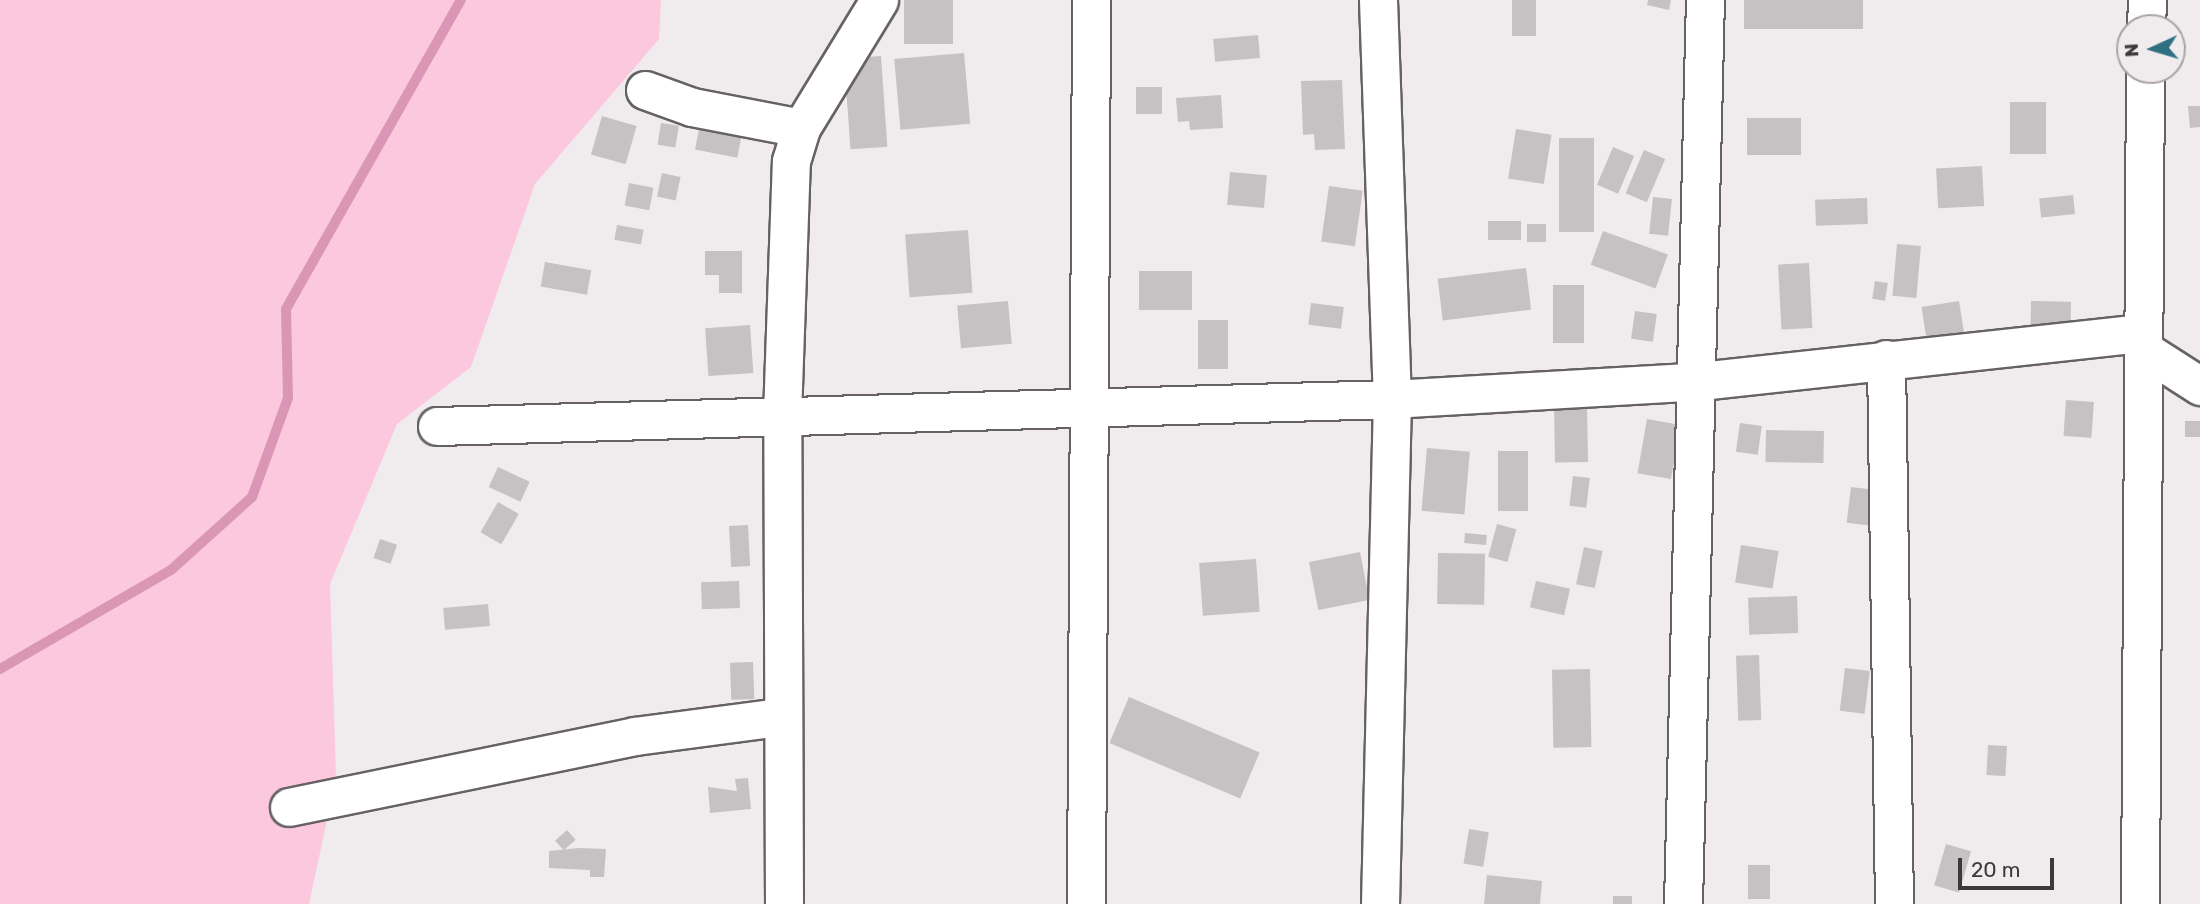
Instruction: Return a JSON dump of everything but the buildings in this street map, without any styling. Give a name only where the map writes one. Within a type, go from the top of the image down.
[{"type":"street","points":[[784,904],[780,717],[782,416],[787,205],[801,128],[879,0]]},
{"type":"street","points":[[1086,904],[1091,0]]},
{"type":"street","points":[[1378,0],[1392,399],[1380,904]]},
{"type":"street","points":[[1683,904],[1700,381],[1705,0]]},
{"type":"street","points":[[2140,904],[2145,84]]},
{"type":"street","points":[[645,90],[692,107],[801,128]]},
{"type":"street","points":[[437,426],[1392,399],[1700,381],[1886,359],[2143,341],[2200,386]]},
{"type":"street","points":[[1886,359],[1895,904]]},
{"type":"street","points":[[289,807],[635,736],[780,717]]},
{"type":"shaded area","points":[[0,0],[661,0],[659,39],[535,184],[471,367],[397,424],[330,584],[336,778],[309,904],[0,904]]},
{"type":"waterway","points":[[0,669],[171,570],[252,497],[288,398],[286,309],[461,0]]}]
